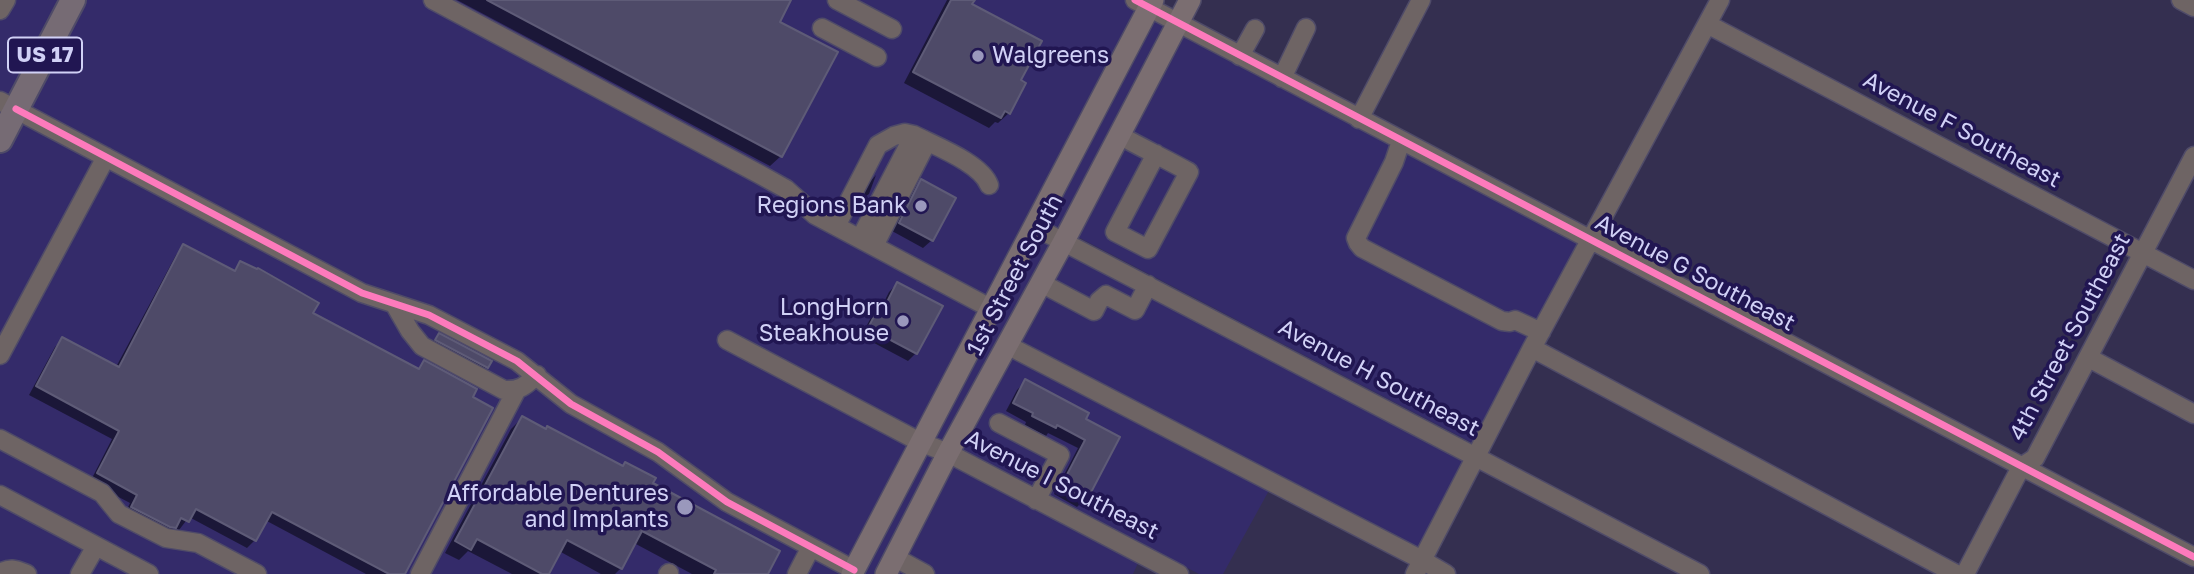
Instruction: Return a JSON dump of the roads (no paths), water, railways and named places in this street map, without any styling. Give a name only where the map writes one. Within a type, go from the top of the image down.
[{"type":"highway","name":"US 17","points":[[0,140],[8,105],[73,0]]},
{"type":"main road","name":"1st Street South","points":[[890,566],[1190,0]]},
{"type":"main road","name":"1st Street South","points":[[853,572],[1035,227],[1145,3]]},
{"type":"street","points":[[0,10],[6,0]]},
{"type":"street","points":[[432,0],[777,184],[815,215],[992,309]]},
{"type":"street","points":[[837,0],[892,29]]},
{"type":"street","points":[[1359,119],[1422,0]]},
{"type":"street","points":[[1418,567],[1532,348],[1720,0]]},
{"type":"street","points":[[2181,0],[2194,7]]},
{"type":"street","name":"Avenue G Southeast","points":[[1145,3],[1177,23],[2194,557]]},
{"type":"street","name":"Avenue F Southeast","points":[[1707,24],[2194,280]]},
{"type":"street","points":[[822,28],[877,57]]},
{"type":"street","points":[[1282,78],[1307,28]]},
{"type":"street","points":[[1240,56],[1255,29]]},
{"type":"street","points":[[8,105],[362,293],[440,320],[517,361],[571,404],[657,452],[727,502],[853,572]]},
{"type":"street","points":[[1119,135],[1156,154],[1189,172],[1148,249],[1115,232],[1156,154]]},
{"type":"street","points":[[856,236],[912,137]]},
{"type":"street","points":[[856,236],[912,137]]},
{"type":"street","points":[[912,137],[977,169],[989,185]]},
{"type":"street","points":[[1401,141],[1394,162],[1356,238],[1357,243],[1502,321],[1515,320],[1541,332]]},
{"type":"street","name":"4th Street Southeast","points":[[1965,574],[2021,467],[2035,458],[2194,156]]},
{"type":"street","points":[[0,355],[106,157]]},
{"type":"street","name":"Avenue H Southeast","points":[[1035,227],[1700,574]]},
{"type":"street","points":[[1123,272],[1138,243]]},
{"type":"street","points":[[1041,283],[1094,311],[1098,301],[1105,295],[1135,310],[1148,285]]},
{"type":"street","points":[[395,305],[422,346],[504,390],[516,391],[523,388],[537,375]]},
{"type":"street","name":"Avenue I Southeast","points":[[727,340],[1179,574]]},
{"type":"street","points":[[1007,345],[1418,567],[1446,574]]},
{"type":"street","points":[[1532,348],[1956,574]]},
{"type":"street","points":[[2088,358],[2194,414]]},
{"type":"street","points":[[420,574],[516,391]]},
{"type":"street","points":[[999,423],[1060,455],[1036,500]]},
{"type":"street","points":[[0,439],[102,493],[119,514],[173,541],[198,543],[257,574]]},
{"type":"street","points":[[0,495],[149,574]]},
{"type":"street","points":[[80,574],[96,546]]},
{"type":"street","points":[[797,574],[811,547]]},
{"type":"street","points":[[890,566],[925,574]]},
{"type":"street","points":[[0,574],[5,570],[15,569],[27,574]]},
{"type":"place","name":"Walgreens","points":[[978,56]]},
{"type":"place","name":"Regions Bank","points":[[921,206]]},
{"type":"place","name":"LongHorn Steakhouse","points":[[903,321]]},
{"type":"place","name":"Affordable Dentures and Implants","points":[[685,507]]}]
